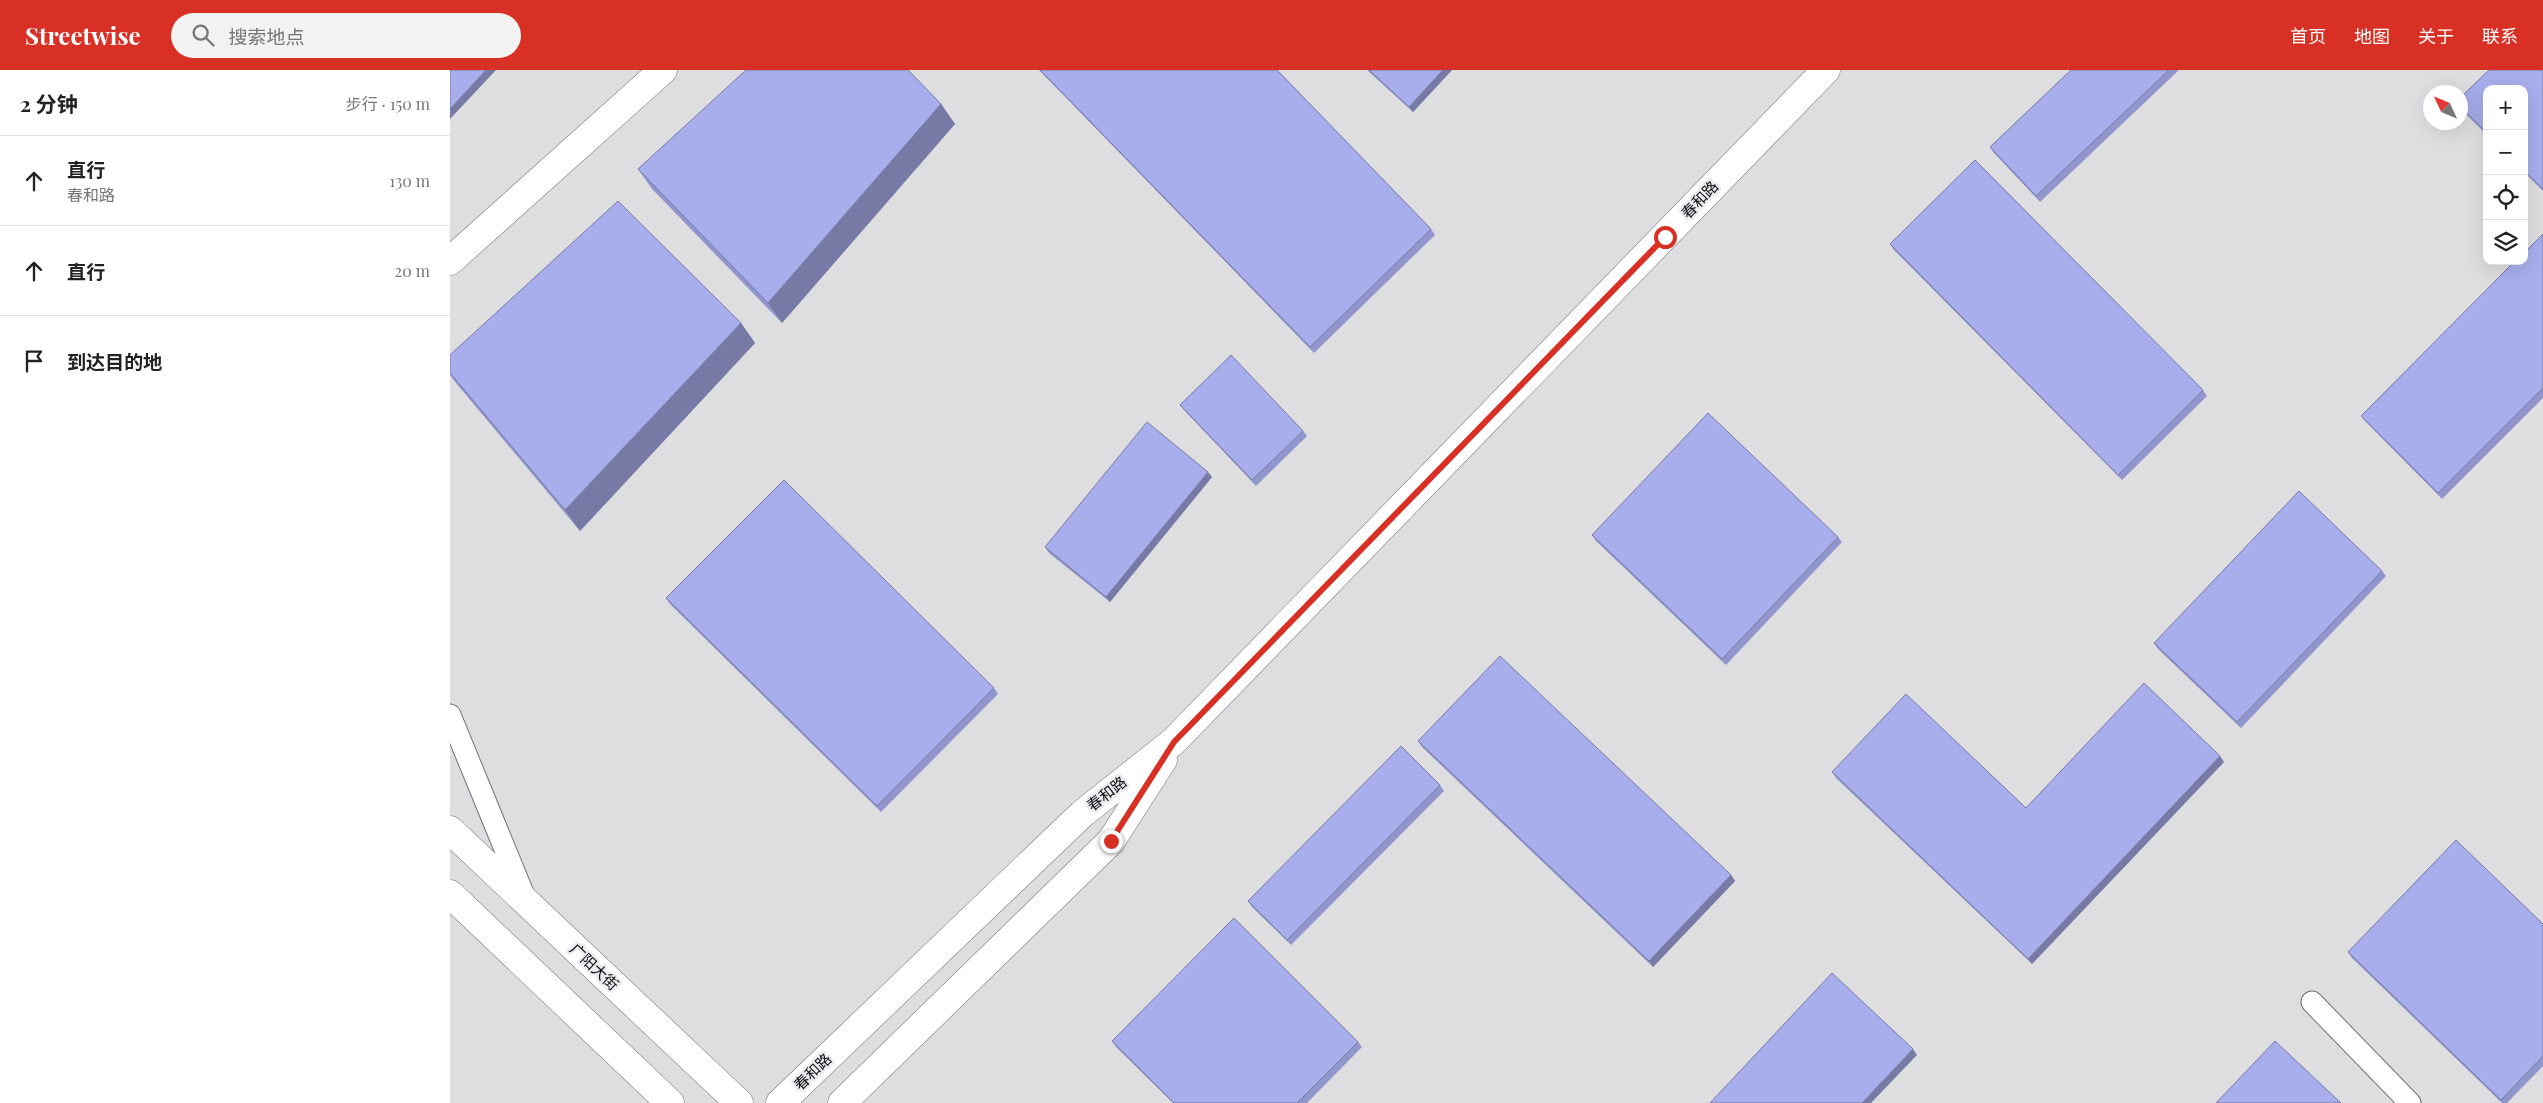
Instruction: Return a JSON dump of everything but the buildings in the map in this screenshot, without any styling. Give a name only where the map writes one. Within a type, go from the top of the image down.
[{"type":"street","points":[[450,260],[663,70]]},
{"type":"street","name":"春和路","points":[[780,1103],[1082,814],[1174,742],[1826,70]]},
{"type":"street","points":[[842,1103],[1111,841],[1174,742]]},
{"type":"street","name":"广阳大街","points":[[450,830],[528,906],[740,1103]]},
{"type":"street","points":[[450,894],[670,1103]]},
{"type":"lane","points":[[450,715],[528,906]]},
{"type":"lane","points":[[2312,1002],[2410,1103]]},
{"type":"route","points":[[1111,841],[1174,742],[1665,237]]}]
